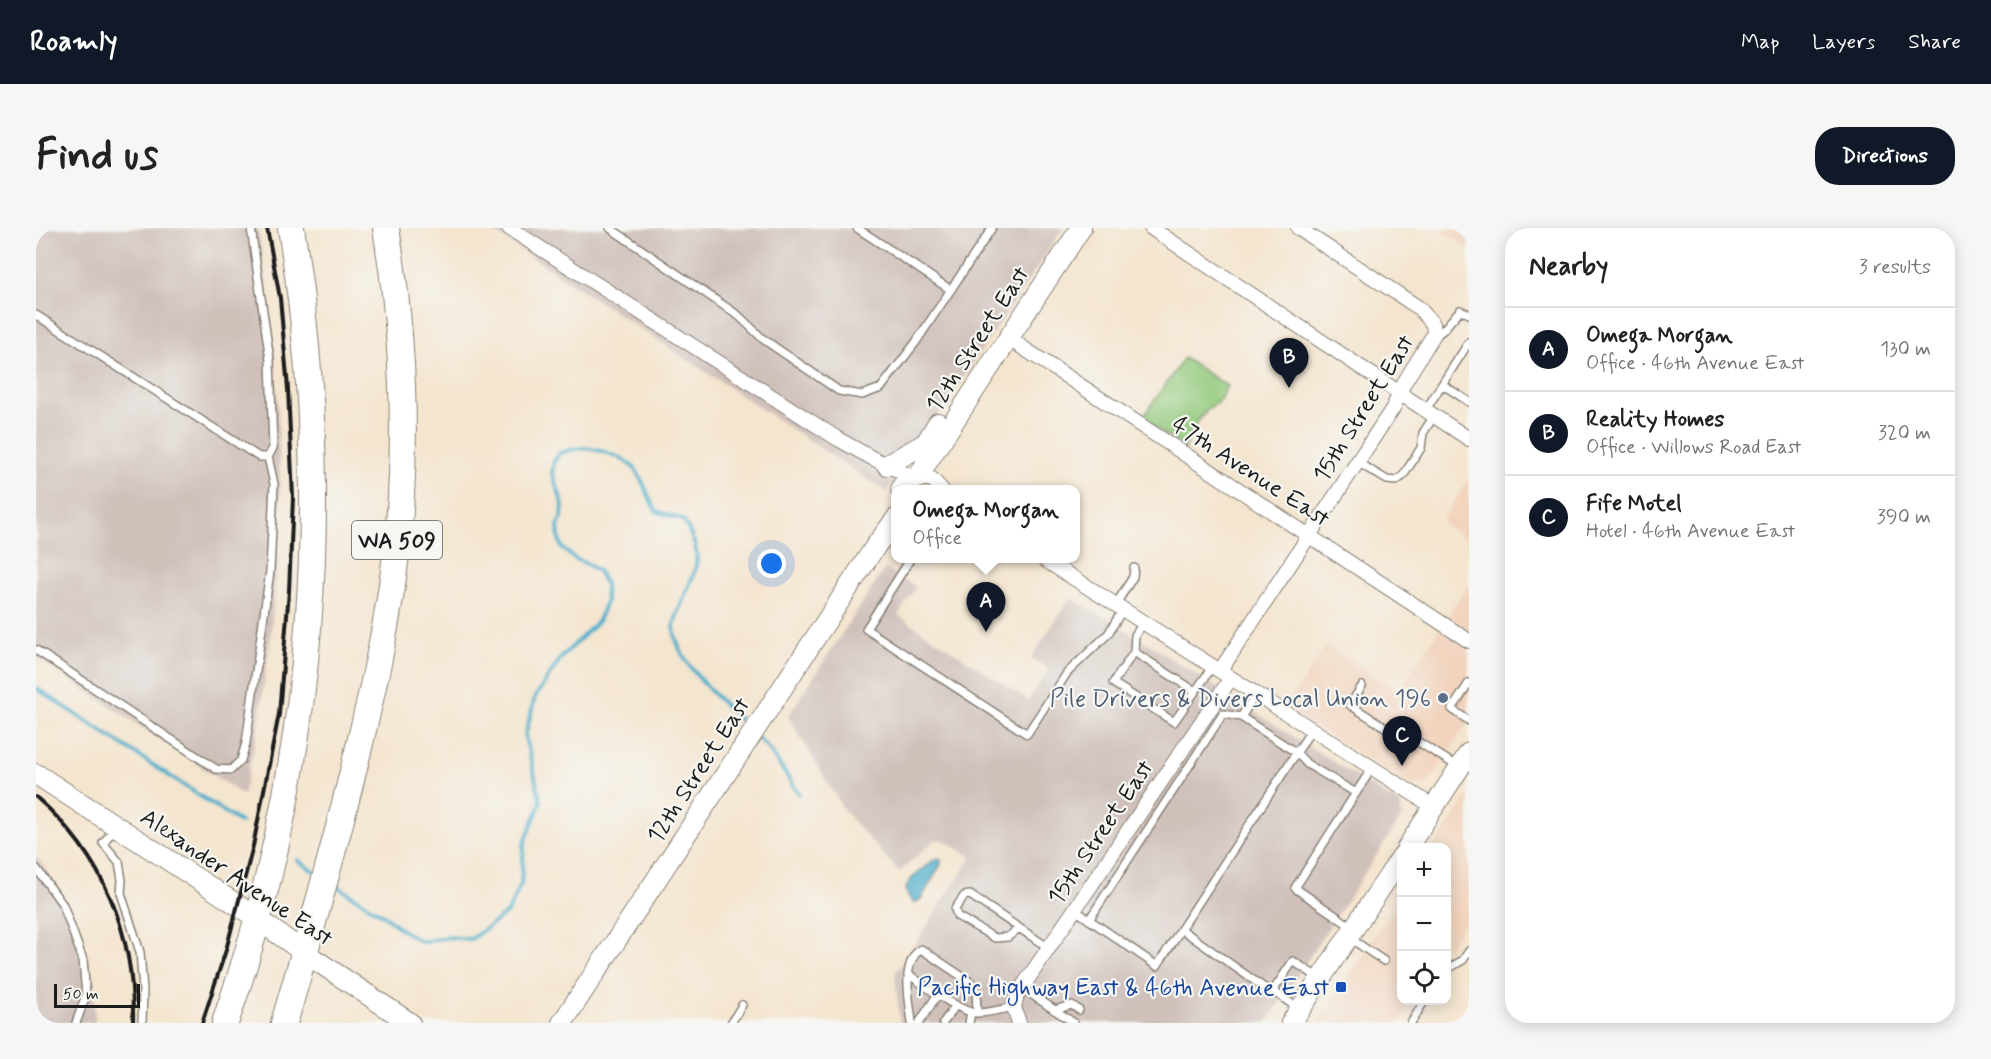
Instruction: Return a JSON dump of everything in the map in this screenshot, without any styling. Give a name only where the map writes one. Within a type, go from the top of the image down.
[{"type":"highway","points":[[225,1023],[257,919],[279,830],[294,750],[302,690],[312,578],[314,447],[309,372],[298,268],[291,228]]},
{"type":"highway","name":"WA 509","points":[[284,1023],[334,847],[380,653],[392,586],[398,535],[402,462],[402,378],[395,292],[386,228]]},
{"type":"street","points":[[510,228],[838,439],[887,465],[912,485]]},
{"type":"street","name":"12th Street East","points":[[915,485],[1081,228]]},
{"type":"street","points":[[1151,228],[1469,439]]},
{"type":"street","name":"15th Street East","points":[[1015,1017],[1017,995],[1198,726],[1221,671],[1393,408],[1406,380],[1434,337],[1434,326],[1419,308],[1298,228]]},
{"type":"street","points":[[887,465],[926,443],[965,382],[1008,338]]},
{"type":"street","name":"47th Avenue East","points":[[1008,338],[1469,641]]},
{"type":"street","points":[[918,485],[932,479],[938,485]]},
{"type":"street","name":"12th Street East","points":[[877,544],[891,511]]},
{"type":"street","name":"12th Street East","points":[[562,1023],[891,526]]},
{"type":"street","points":[[1050,563],[1434,807]]},
{"type":"street","points":[[1410,843],[1464,760]]},
{"type":"street","name":"Alexander Avenue East","points":[[36,774],[410,1023]]},
{"type":"street","points":[[1296,1016],[1397,862]]},
{"type":"lane","points":[[36,650],[216,769],[231,770],[241,760],[246,743],[270,571],[274,484],[268,457],[273,448],[270,360],[251,228]]},
{"type":"lane","points":[[609,228],[739,316],[762,339],[838,391],[862,395],[881,388],[916,342],[992,228]]},
{"type":"lane","points":[[857,228],[951,290]]},
{"type":"lane","points":[[1434,337],[1460,310],[1469,314]]},
{"type":"lane","points":[[36,315],[259,457],[268,457]]},
{"type":"lane","points":[[1357,462],[1387,480],[1396,481],[1403,476],[1421,448],[1423,433],[1442,384],[1469,342]]},
{"type":"lane","points":[[1442,384],[1469,402]]},
{"type":"lane","points":[[908,563],[866,629],[1027,734],[1067,673],[1108,634],[1133,577],[1134,568]]},
{"type":"lane","points":[[1144,622],[1135,635],[1134,652],[1113,682],[1174,722],[1195,692],[1221,671]]},
{"type":"lane","points":[[1134,652],[1195,692]]},
{"type":"lane","points":[[1469,683],[1452,709],[1469,721]]},
{"type":"lane","points":[[1362,686],[1350,705],[1385,727],[1394,727],[1464,760]]},
{"type":"lane","points":[[1241,717],[1256,694]]},
{"type":"lane","points":[[1089,920],[1223,714],[1241,717],[1297,753],[1307,764],[1356,793]]},
{"type":"lane","points":[[1198,726],[1208,736]]},
{"type":"lane","points":[[1075,910],[1157,966],[1312,729]]},
{"type":"lane","points":[[1372,767],[1295,888],[1384,961]]},
{"type":"lane","points":[[1147,802],[1160,811]]},
{"type":"lane","points":[[116,826],[103,843],[119,862],[122,880],[121,893],[140,952],[143,990],[142,1023]]},
{"type":"lane","points":[[1114,850],[1128,860]]},
{"type":"lane","points":[[36,868],[63,905],[82,960],[86,995],[76,1023]]},
{"type":"lane","points":[[1019,928],[1008,937],[995,938],[957,916],[955,909],[964,896],[970,895],[1049,948]]},
{"type":"lane","points":[[1181,929],[1266,989],[1273,990],[1296,1016]]},
{"type":"lane","points":[[912,1023],[908,974],[913,957],[921,949],[976,986],[974,1013],[969,1023]]},
{"type":"lane","points":[[1451,967],[1463,960],[1469,951]]},
{"type":"lane","points":[[1273,990],[1293,961],[1321,979]]},
{"type":"lane","points":[[908,974],[956,1005],[974,1013],[1015,1017]]},
{"type":"lane","points":[[1022,988],[1074,1023]]},
{"type":"lane","points":[[919,1023],[938,994]]},
{"type":"lane","points":[[731,1023],[742,1005]]},
{"type":"lane","points":[[943,1023],[956,1005]]},
{"type":"lane","points":[[1054,1010],[1072,1005],[1079,1010]]},
{"type":"lane","points":[[1411,1023],[1422,1005]]},
{"type":"shaded area","points":[[36,228],[258,228],[274,352],[278,402],[280,502],[270,639],[258,727],[243,795],[36,657]]},
{"type":"shaded area","points":[[488,228],[1063,228],[887,492]]},
{"type":"shaded area","points":[[1438,228],[1469,228],[1469,248]]},
{"type":"shaded area","points":[[1469,479],[1469,541],[1441,522]]},
{"type":"shaded area","points":[[885,568],[916,587],[898,615],[1028,700],[1049,669],[1031,658],[1070,598],[1112,621],[1401,805],[1401,818],[1266,1023],[900,1023],[895,974],[972,857],[942,839],[935,840],[899,872],[845,812],[788,716]]},
{"type":"shaded area","points":[[1469,584],[1469,721],[1432,778],[1424,785],[1413,787],[1285,708],[1326,645],[1398,692]]},
{"type":"shaded area","points":[[1469,794],[1469,917],[1451,944],[1451,843],[1437,843]]},
{"type":"shaded area","points":[[36,856],[58,887],[74,918],[88,959],[94,990],[95,1023],[36,1023]]},
{"type":"shaded area","points":[[1397,902],[1397,1005],[1410,1005],[1398,1023],[1318,1023]]},
{"type":"green space","points":[[1184,358],[1227,386],[1218,403],[1209,408],[1198,421],[1184,448],[1142,418]]},
{"type":"water","points":[[938,858],[941,864],[921,899],[914,903],[906,890],[909,882],[929,863]]},
{"type":"waterway","points":[[332,883],[422,942],[448,937],[471,939],[508,912],[521,884],[524,844],[541,802],[525,736],[535,697],[561,658],[598,621],[606,602],[605,584],[598,571],[575,559],[562,548],[559,539],[558,526],[562,517],[563,505],[552,473],[554,461],[560,453],[584,448],[611,454],[625,461],[635,469],[656,511],[683,520],[691,534],[697,556],[693,575],[674,623],[677,641],[692,669],[749,729]]},
{"type":"waterway","points":[[36,688],[241,823]]},
{"type":"waterway","points":[[757,737],[770,751],[799,794]]},
{"type":"waterway","points":[[297,860],[318,874]]},
{"type":"railway","points":[[202,1023],[226,950],[253,846],[279,714],[289,591],[293,498],[288,389],[280,298],[267,228]]},
{"type":"railway","points":[[36,797],[60,820],[80,845],[111,899],[128,958],[133,1023]]},
{"type":"place","name":"Reality Homes","points":[[1289,388]]},
{"type":"place","name":"Omega Morgan","points":[[986,632]]},
{"type":"place","name":"Pile Drivers & Divers Local Union 196","points":[[1443,698]]},
{"type":"place","name":"Fife Motel","points":[[1402,766]]},
{"type":"place","name":"Pacific Highway East & 46th Avenue East","points":[[1341,987]]}]
